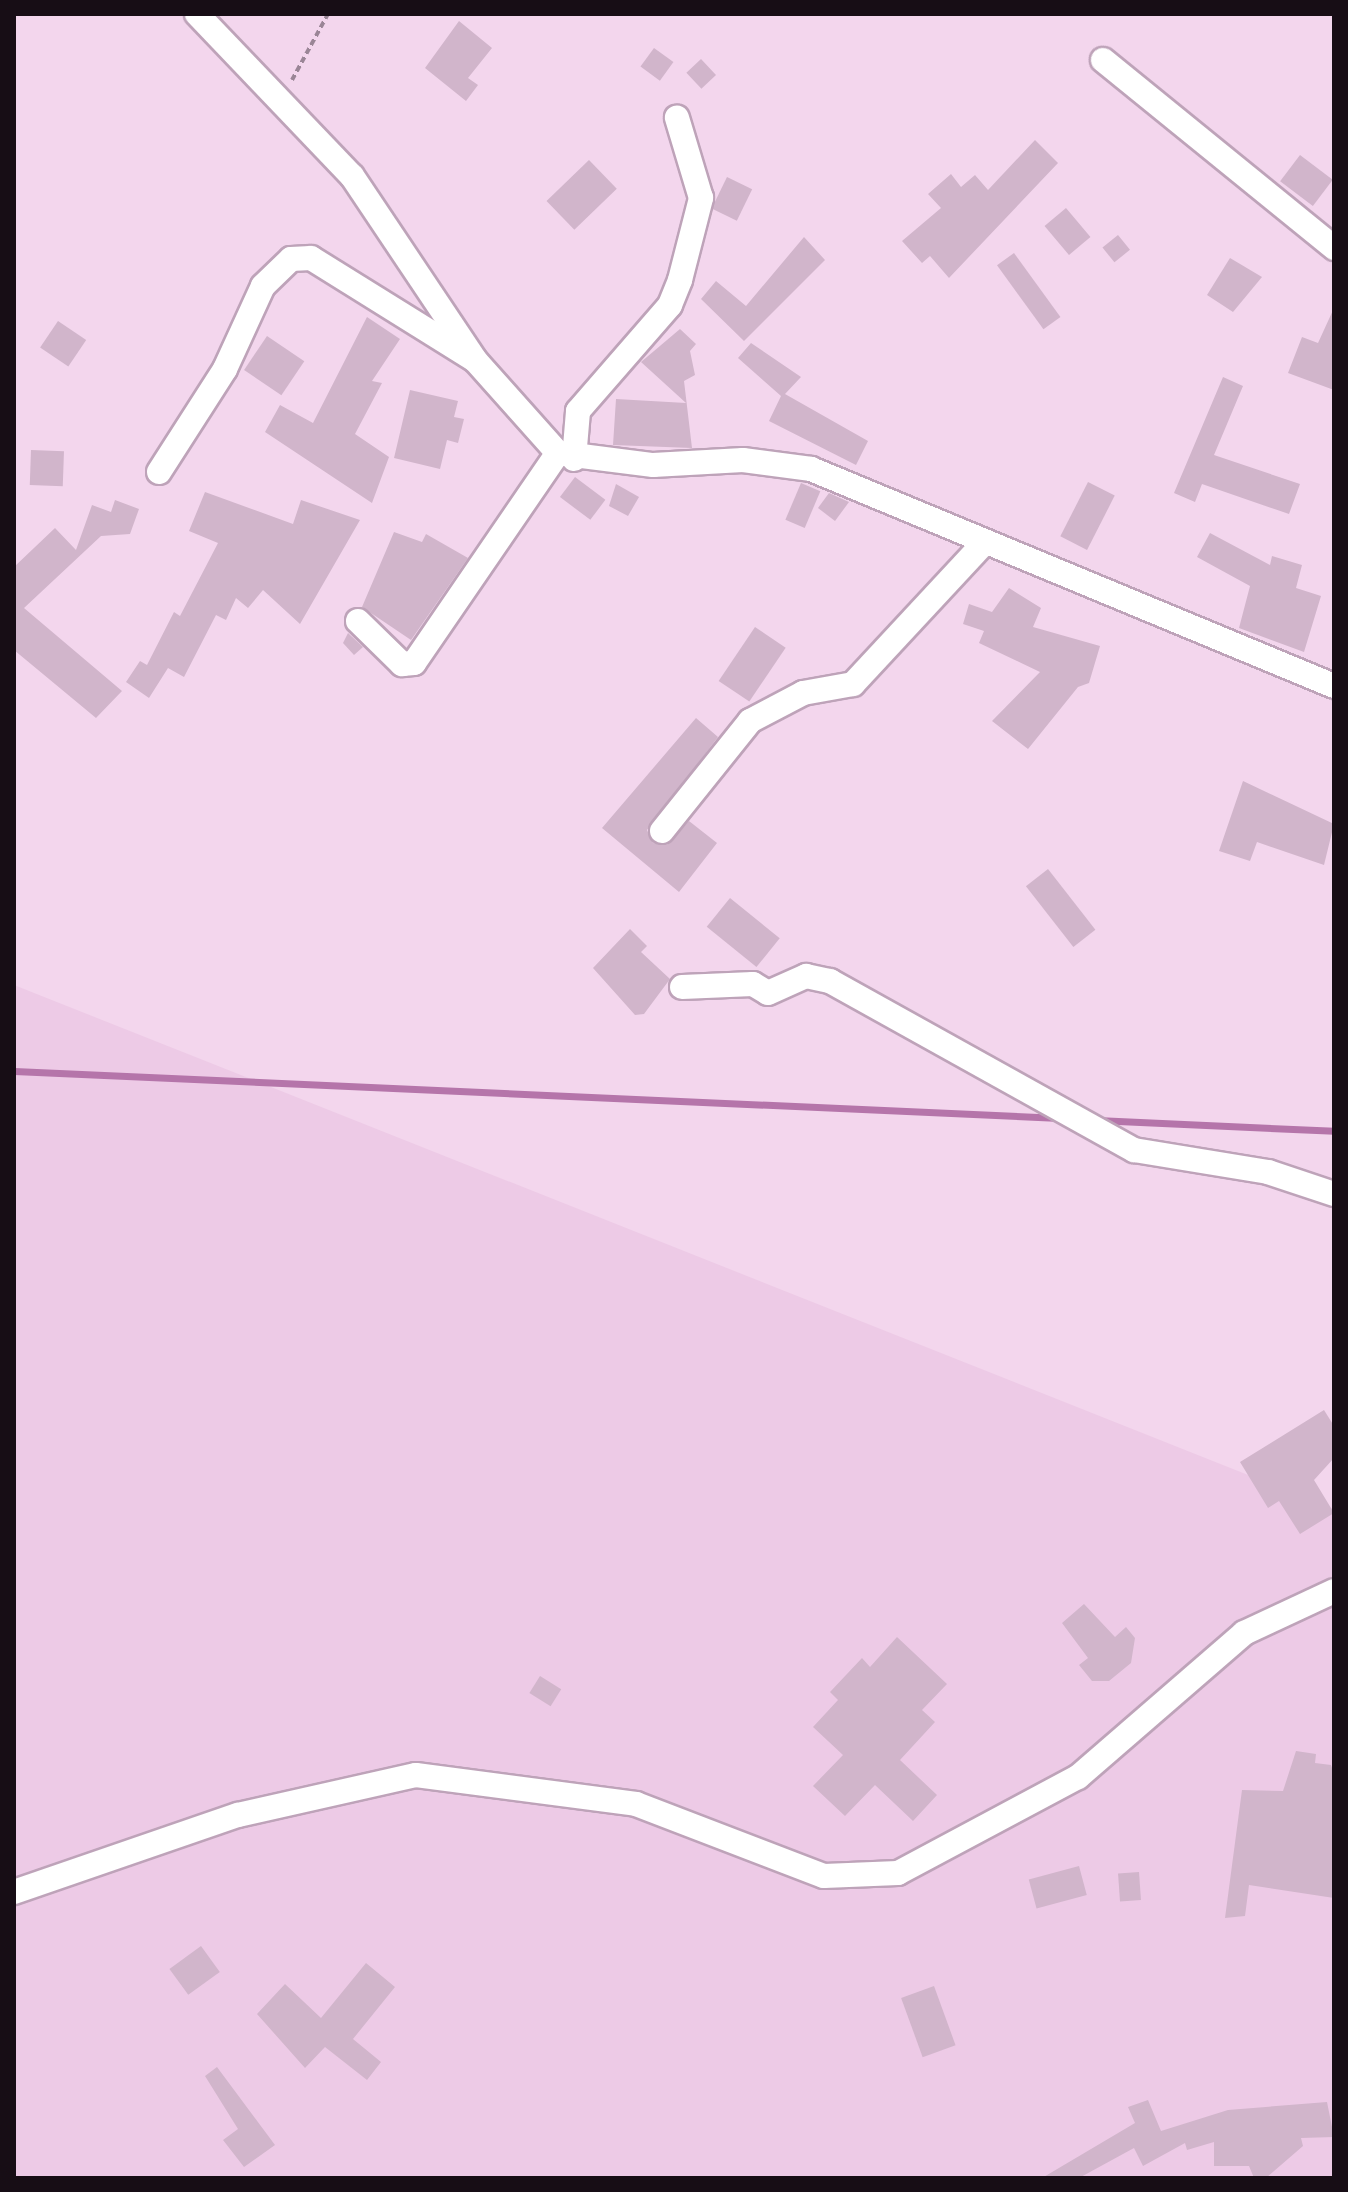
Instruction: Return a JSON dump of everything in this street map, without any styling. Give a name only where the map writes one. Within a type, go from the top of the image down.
[{"type":"street","points":[[197,14],[352,176],[475,360],[566,456],[777,461],[811,469],[982,545],[1334,686]]},
{"type":"street","points":[[1103,60],[1334,248]]},
{"type":"street","points":[[358,621],[402,664],[414,663],[566,456],[578,411],[670,305],[680,280],[701,198],[677,118]]},
{"type":"street","points":[[159,472],[225,369],[263,286],[291,259],[311,258],[475,360]]},
{"type":"street","points":[[662,831],[750,721],[791,697],[853,684],[982,545]]},
{"type":"street","points":[[682,987],[753,984],[768,993],[806,976],[830,981],[1134,1150],[1268,1172],[1334,1194]]},
{"type":"street","points":[[14,1892],[238,1815],[416,1775],[636,1804],[824,1876],[898,1873],[1078,1777],[1220,1651],[1334,1591]]},
{"type":"path","points":[[282,100],[328,14]]},
{"type":"shaded area","points":[[14,985],[1334,1509],[1334,2178],[14,2178]]},
{"type":"building","points":[[459,21],[492,48],[468,78],[478,85],[466,101],[425,68]]},
{"type":"building","points":[[654,48],[673,62],[660,81],[640,67]]},
{"type":"building","points":[[701,59],[716,75],[701,89],[686,73]]},
{"type":"building","points":[[1035,140],[1058,163],[949,278],[930,256],[922,263],[902,241],[941,208],[928,194],[951,174],[961,187],[975,175],[988,190]]},
{"type":"building","points":[[1300,155],[1333,180],[1313,206],[1280,181]]},
{"type":"building","points":[[589,160],[617,189],[574,230],[547,201]]},
{"type":"building","points":[[727,177],[752,189],[737,221],[712,208]]},
{"type":"building","points":[[1066,208],[1090,237],[1069,255],[1045,226]]},
{"type":"building","points":[[1118,235],[1130,250],[1114,262],[1102,248]]},
{"type":"building","points":[[804,237],[825,260],[744,341],[701,299],[716,281],[746,306]]},
{"type":"building","points":[[1014,253],[1060,317],[1043,329],[997,265]]},
{"type":"building","points":[[1230,258],[1262,277],[1233,312],[1207,295]]},
{"type":"building","points":[[1334,308],[1334,390],[1288,373],[1302,337],[1318,343]]},
{"type":"building","points":[[367,317],[400,339],[372,381],[382,383],[355,434],[389,457],[372,503],[265,432],[280,405],[313,423]]},
{"type":"building","points":[[58,321],[86,340],[68,367],[40,348]]},
{"type":"building","points":[[680,329],[696,344],[690,351],[695,375],[684,381],[692,448],[613,445],[616,399],[686,403],[641,362]]},
{"type":"building","points":[[267,336],[304,361],[281,395],[244,370]]},
{"type":"building","points":[[751,343],[801,377],[785,394],[868,441],[856,465],[769,421],[781,396],[738,358]]},
{"type":"building","points":[[1223,377],[1243,386],[1214,455],[1300,484],[1289,514],[1202,484],[1195,502],[1174,493]]},
{"type":"building","points":[[410,390],[458,401],[454,417],[464,419],[458,443],[447,440],[440,469],[394,458]]},
{"type":"building","points":[[31,450],[64,451],[63,486],[30,485]]},
{"type":"building","points":[[575,477],[605,500],[590,520],[560,497]]},
{"type":"building","points":[[1088,482],[1115,496],[1087,550],[1060,536]]},
{"type":"building","points":[[801,483],[820,491],[805,528],[785,520]]},
{"type":"building","points":[[616,484],[639,497],[628,516],[609,506]]},
{"type":"building","points":[[205,492],[293,524],[301,500],[360,520],[300,624],[263,590],[248,608],[236,598],[226,620],[216,615],[184,677],[168,668],[149,698],[126,682],[140,661],[147,665],[174,612],[180,616],[218,543],[189,531]]},
{"type":"building","points":[[829,493],[849,502],[835,521],[818,508]]},
{"type":"building","points":[[115,500],[139,509],[130,534],[101,536],[24,608],[122,691],[96,718],[14,650],[14,567],[55,528],[76,550],[92,505],[111,512]]},
{"type":"building","points":[[394,532],[422,542],[426,534],[468,558],[411,640],[362,607]]},
{"type":"building","points":[[1210,533],[1270,565],[1272,556],[1302,565],[1296,588],[1321,596],[1304,652],[1239,628],[1250,586],[1197,557]]},
{"type":"building","points":[[1009,588],[1041,608],[1033,627],[1100,646],[1089,683],[1078,687],[1028,749],[992,721],[1040,672],[979,643],[984,631],[963,624],[969,604],[992,612]]},
{"type":"building","points":[[755,627],[786,648],[749,702],[719,681]]},
{"type":"building","points":[[348,633],[363,647],[354,655],[343,643]]},
{"type":"building","points":[[696,718],[718,737],[647,830],[653,843],[667,845],[689,821],[717,843],[679,892],[602,828]]},
{"type":"building","points":[[1243,781],[1334,824],[1324,865],[1257,842],[1250,861],[1219,851]]},
{"type":"building","points":[[1048,869],[1095,930],[1073,947],[1026,886]]},
{"type":"building","points":[[730,898],[780,938],[756,967],[707,927]]},
{"type":"building","points":[[630,929],[647,946],[641,952],[670,979],[644,1014],[635,1015],[593,968]]},
{"type":"building","points":[[1324,1410],[1334,1426],[1334,1458],[1314,1480],[1334,1513],[1300,1534],[1279,1501],[1268,1508],[1240,1462]]},
{"type":"building","points":[[1084,1604],[1115,1637],[1126,1627],[1135,1638],[1131,1663],[1109,1681],[1092,1681],[1079,1665],[1088,1658],[1062,1623]]},
{"type":"building","points":[[897,1637],[947,1684],[922,1710],[935,1722],[900,1760],[937,1795],[913,1821],[875,1785],[845,1816],[813,1786],[843,1755],[813,1727],[838,1700],[830,1692],[862,1658],[870,1667]]},
{"type":"building","points":[[540,1676],[561,1689],[551,1706],[529,1693]]},
{"type":"building","points":[[1296,1751],[1316,1754],[1315,1763],[1331,1765],[1334,1774],[1334,1898],[1249,1885],[1245,1916],[1225,1918],[1242,1790],[1283,1791]]},
{"type":"building","points":[[1079,1866],[1087,1895],[1037,1908],[1029,1879]]},
{"type":"building","points":[[1139,1872],[1141,1900],[1120,1901],[1118,1873]]},
{"type":"building","points":[[201,1946],[220,1972],[188,1995],[169,1969]]},
{"type":"building","points":[[366,1963],[395,1987],[353,2039],[381,2062],[367,2080],[325,2047],[305,2068],[257,2014],[285,1984],[321,2018]]},
{"type":"building","points":[[934,1986],[956,2045],[923,2057],[901,1998]]},
{"type":"building","points":[[217,2067],[275,2145],[244,2167],[223,2140],[238,2129],[205,2076]]},
{"type":"building","points":[[1148,2100],[1161,2131],[1228,2110],[1327,2102],[1334,2137],[1301,2138],[1303,2146],[1266,2178],[1254,2178],[1249,2166],[1214,2166],[1214,2142],[1187,2150],[1185,2143],[1143,2166],[1134,2148],[1079,2178],[1042,2178],[1135,2123],[1128,2107]]},
{"type":"waterway","points":[[14,1071],[1060,1118]]},
{"type":"waterway","points":[[1096,1120],[1334,1131]]}]
